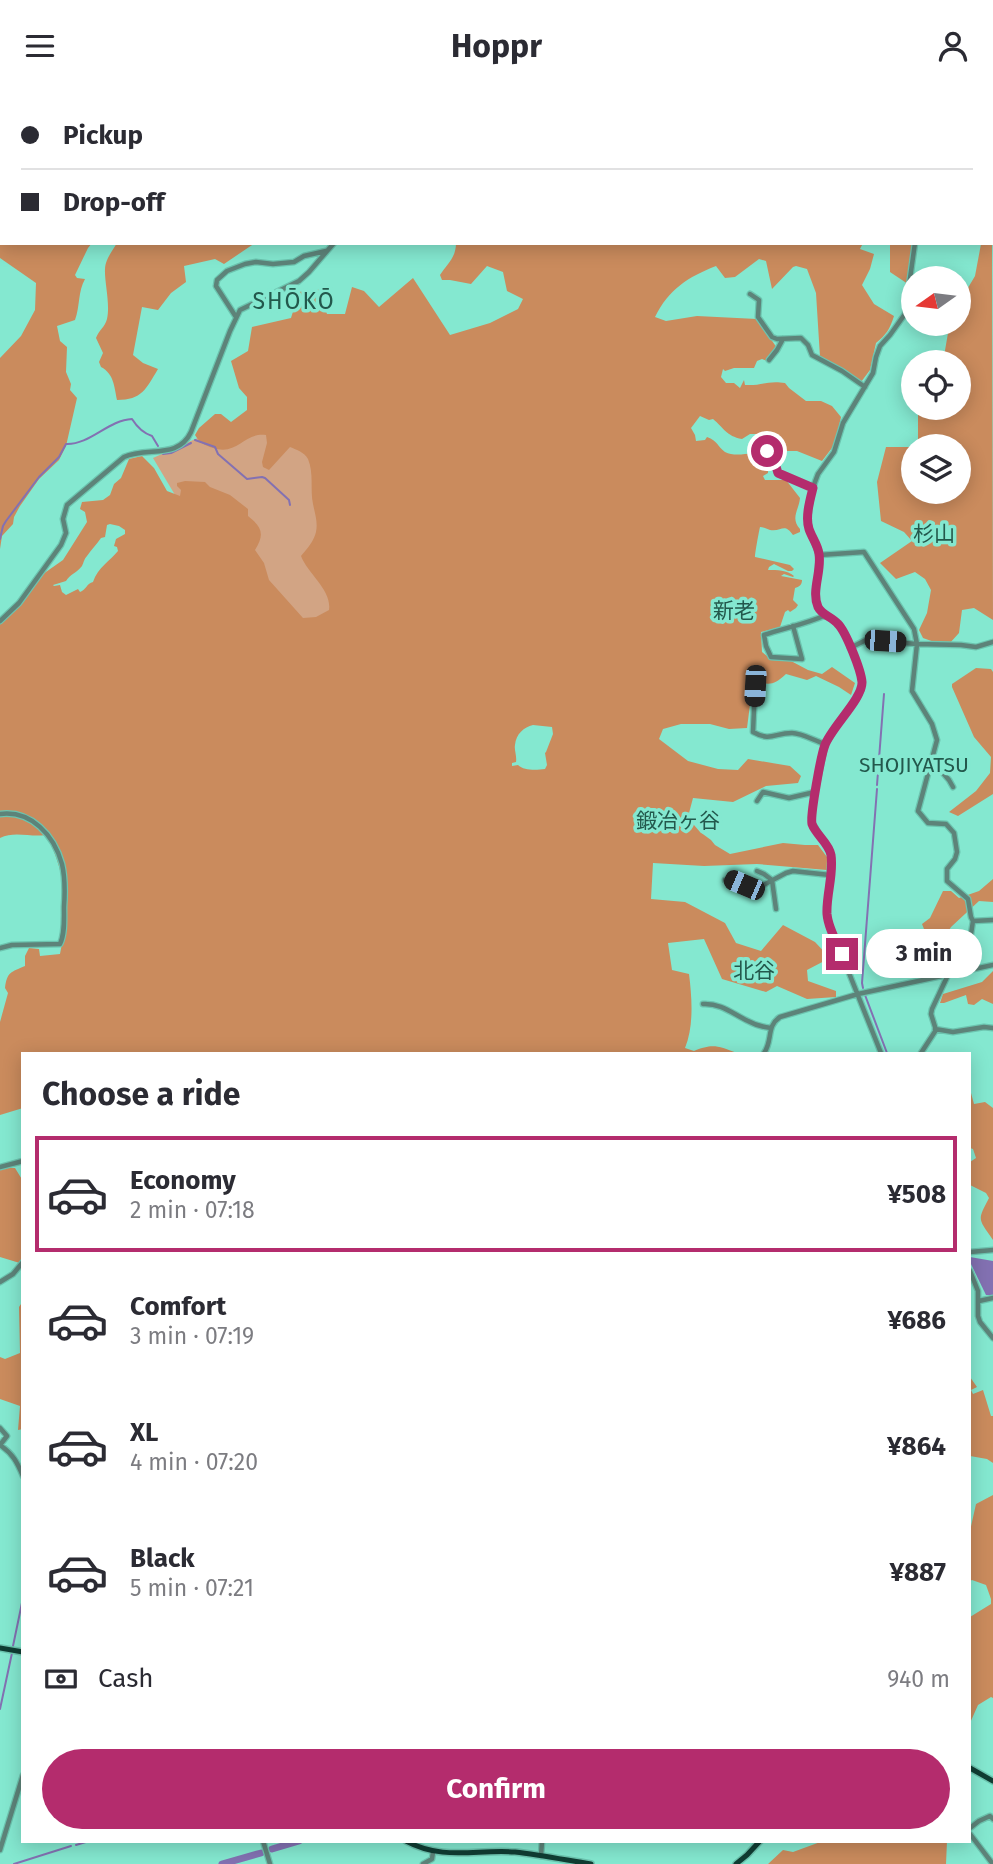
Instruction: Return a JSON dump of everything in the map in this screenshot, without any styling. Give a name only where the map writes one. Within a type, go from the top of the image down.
[{"type":"main road","points":[[0,1648],[21,1652]]},
{"type":"main road","points":[[971,1769],[993,1781]]},
{"type":"main road","points":[[411,1843],[433,1852],[513,1852],[592,1864]]},
{"type":"main road","points":[[736,1864],[758,1843]]},
{"type":"street","points":[[0,621],[19,603],[61,545],[66,533],[64,519],[67,505],[124,457],[136,452],[156,452],[181,446],[189,437],[240,310],[299,281],[332,245]]},
{"type":"street","points":[[881,1052],[828,919],[831,853],[815,829],[811,817],[825,744],[862,688],[860,673],[844,633],[817,605],[820,555],[809,528],[808,518],[818,474],[834,452],[843,423],[873,373],[880,346],[905,314],[915,245]]},
{"type":"street","points":[[236,317],[216,286],[216,279],[227,271],[256,262],[295,262],[304,255],[327,251]]},
{"type":"street","points":[[750,294],[759,300],[758,317],[772,337],[798,337],[805,340],[812,355],[865,387]]},
{"type":"street","points":[[769,360],[783,339]]},
{"type":"street","points":[[767,451],[774,460],[778,473],[813,488]]},
{"type":"street","points":[[820,555],[864,552],[914,629],[916,644],[912,691],[932,724],[936,737],[918,811],[928,823],[946,824],[953,830],[957,852],[947,869],[947,881],[968,899],[973,921],[971,934],[963,943],[932,1009],[934,1033],[921,1052]]},
{"type":"street","points":[[793,626],[802,659],[771,657],[764,635],[826,615]]},
{"type":"street","points":[[850,648],[866,640],[976,647],[993,642]]},
{"type":"street","points":[[755,686],[753,732],[766,738],[797,734],[825,744]]},
{"type":"street","points":[[931,759],[953,787]]},
{"type":"street","points":[[757,800],[763,792],[789,798],[816,792]]},
{"type":"street","points":[[0,814],[13,813],[23,816],[38,824],[48,836],[61,861],[65,895],[60,944],[12,945],[0,949]]},
{"type":"street","points":[[757,871],[772,880],[776,909]]},
{"type":"street","points":[[725,880],[756,889],[793,871],[830,875]]},
{"type":"street","points":[[973,921],[993,920]]},
{"type":"street","points":[[766,1052],[771,1028],[774,1021],[780,1017],[858,994],[993,965]]},
{"type":"street","points":[[703,1004],[723,1007],[748,1022],[771,1028]]},
{"type":"street","points":[[935,1028],[953,1032],[993,1028]]},
{"type":"street","points":[[0,1167],[21,1162]]},
{"type":"street","points":[[971,1252],[993,1250]]},
{"type":"street","points":[[0,1282],[13,1274],[21,1264]]},
{"type":"street","points":[[971,1273],[979,1301],[980,1322],[993,1336]]},
{"type":"street","points":[[979,1301],[993,1298]]},
{"type":"street","points":[[971,1316],[978,1312]]},
{"type":"street","points":[[0,1427],[7,1435],[0,1445],[17,1460],[21,1471]]},
{"type":"street","points":[[0,1850],[21,1782]]},
{"type":"street","points":[[971,1827],[990,1816],[993,1819]]},
{"type":"street","points":[[971,1835],[992,1863]]},
{"type":"street","points":[[264,1843],[270,1864]]},
{"type":"street","points":[[541,1856],[542,1843]]},
{"type":"street","points":[[423,1864],[432,1859],[433,1852]]},
{"type":"shaded area","points":[[0,245],[90,245],[75,275],[85,279],[75,320],[57,326],[60,341],[67,347],[66,372],[71,384],[70,390],[77,398],[66,446],[59,460],[39,479],[20,506],[13,524],[2,536],[0,549],[0,358],[21,336],[35,310],[36,283],[0,258]]},
{"type":"shaded area","points":[[116,245],[252,245],[224,264],[215,259],[184,266],[186,282],[171,293],[158,310],[142,307],[133,355],[158,369],[142,392],[132,398],[117,400],[111,377],[99,362],[103,353],[96,338],[107,319],[105,268]]},
{"type":"shaded area","points":[[456,245],[862,245],[860,249],[874,254],[862,285],[874,304],[894,316],[887,331],[876,343],[870,370],[861,382],[833,369],[820,357],[816,293],[807,269],[793,267],[772,289],[766,261],[759,259],[735,277],[725,278],[716,266],[680,285],[666,299],[655,317],[666,321],[697,316],[757,319],[777,348],[767,361],[757,361],[754,368],[723,369],[721,377],[726,383],[734,383],[740,388],[744,380],[745,385],[785,383],[806,401],[821,401],[832,406],[841,417],[835,444],[822,461],[797,451],[785,451],[767,434],[750,434],[742,439],[737,438],[713,419],[700,416],[691,428],[696,441],[705,440],[707,437],[725,452],[736,455],[755,454],[756,466],[768,471],[763,476],[765,480],[786,480],[800,498],[795,518],[800,532],[793,535],[785,528],[770,530],[760,527],[755,557],[790,565],[794,569],[792,571],[774,564],[768,570],[785,571],[794,576],[781,576],[802,580],[795,588],[793,600],[798,605],[796,608],[785,612],[780,627],[761,632],[762,652],[772,660],[791,661],[822,674],[832,667],[855,683],[851,695],[816,676],[807,680],[786,674],[771,684],[753,681],[747,728],[681,724],[663,729],[659,739],[688,761],[718,769],[738,770],[748,759],[790,766],[801,776],[798,783],[766,786],[733,802],[693,798],[689,813],[700,832],[730,854],[783,843],[818,845],[827,857],[827,870],[757,864],[704,866],[653,863],[651,899],[685,902],[725,923],[736,943],[761,951],[783,925],[815,942],[830,958],[807,970],[808,981],[836,991],[836,997],[807,999],[777,986],[766,992],[722,979],[704,939],[668,943],[672,970],[689,974],[691,1021],[685,1048],[694,1051],[716,1046],[734,1052],[21,1052],[21,1109],[0,1115],[0,1022],[8,993],[5,988],[7,979],[13,971],[25,966],[25,956],[29,948],[39,949],[40,956],[60,954],[65,924],[65,896],[60,868],[49,840],[52,836],[50,834],[0,838],[0,624],[22,603],[43,574],[63,560],[87,522],[85,512],[80,509],[82,502],[103,500],[110,495],[129,459],[142,456],[154,468],[167,491],[180,496],[181,490],[177,483],[205,482],[210,487],[230,495],[248,509],[248,516],[260,531],[255,550],[264,563],[269,580],[303,618],[316,617],[329,610],[327,596],[301,556],[312,542],[317,528],[308,459],[300,451],[290,447],[269,470],[263,467],[262,462],[267,443],[266,435],[252,437],[235,447],[222,450],[205,445],[195,435],[215,414],[221,414],[231,422],[247,410],[247,397],[239,388],[231,361],[248,351],[252,327],[291,318],[299,292],[318,289],[327,314],[345,314],[352,287],[364,291],[379,307],[413,278],[450,335],[490,323],[518,309],[523,299],[507,291],[503,272],[487,266],[471,284],[442,280],[440,275],[453,257]],"holes":[[[107,525],[119,526],[125,530],[125,534],[116,539],[114,546],[118,551],[101,568],[93,582],[80,592],[78,589],[66,595],[60,585],[53,585],[66,581],[82,566],[101,538],[105,537]],[[533,725],[552,727],[553,734],[545,753],[545,769],[531,770],[518,765],[512,766],[512,763],[516,762],[517,738],[524,729]]]},
{"type":"shaded area","points":[[890,245],[912,245],[910,266],[901,266],[901,279],[890,272]]},
{"type":"shaded area","points":[[981,245],[992,245],[993,620],[974,608],[962,610],[959,633],[949,644],[923,638],[919,630],[927,613],[931,590],[925,579],[915,572],[896,579],[880,563],[912,541],[904,532],[881,521],[877,482],[886,447],[901,447],[901,504],[971,504],[971,434],[918,434],[918,420],[971,420],[971,350],[945,350],[947,336],[971,336],[971,283],[975,276]]},
{"type":"shaded area","points":[[269,431],[288,443],[347,436],[340,618],[300,635],[178,500],[153,458],[202,436]]},
{"type":"shaded area","points":[[976,668],[991,669],[993,672],[993,794],[958,816],[949,812],[976,791],[990,773],[991,757],[974,737],[952,687],[952,684]]},
{"type":"shaded area","points":[[993,879],[993,902],[979,901],[951,927],[943,940],[926,934],[922,924],[930,918],[943,891],[951,891],[959,898],[979,891]]},
{"type":"shaded area","points":[[993,971],[993,1004],[982,999],[974,1005],[968,1004],[966,995],[940,1003],[943,994],[982,982]]},
{"type":"shaded area","points":[[971,1093],[974,1104],[985,1102],[993,1108],[993,1240],[981,1219],[989,1198],[986,1193],[971,1186],[971,1161],[976,1158],[973,1149]]},
{"type":"shaded area","points":[[0,1168],[15,1168],[21,1178],[21,1263],[0,1257]]},
{"type":"shaded area","points":[[971,1257],[993,1261],[993,1295],[986,1295],[971,1264]]},
{"type":"shaded area","points":[[21,1304],[21,1429],[18,1430],[20,1406],[0,1399],[0,1357],[5,1359],[20,1353]]},
{"type":"shaded area","points":[[971,1378],[977,1387],[971,1390]]},
{"type":"shaded area","points":[[971,1390],[973,1394],[983,1390],[993,1416],[993,1463],[971,1456]]},
{"type":"shaded area","points":[[993,1495],[993,1698],[978,1705],[971,1721],[971,1616],[991,1604],[986,1585],[971,1580],[971,1526],[976,1504]]},
{"type":"shaded area","points":[[818,1843],[947,1843],[946,1864],[768,1864],[783,1850],[793,1852]]},
{"type":"waterway","points":[[0,539],[6,521],[39,477],[59,457],[66,444],[83,441],[115,423],[132,419],[140,429],[152,436],[158,446]]},
{"type":"waterway","points":[[195,440],[215,447],[218,454],[247,479],[265,478],[289,500],[290,505]]},
{"type":"waterway","points":[[163,454],[191,443]]},
{"type":"waterway","points":[[877,785],[884,694]]},
{"type":"waterway","points":[[863,988],[877,789]]},
{"type":"waterway","points":[[865,995],[887,1052]]},
{"type":"waterway","points":[[13,1646],[21,1608]]},
{"type":"waterway","points":[[0,1709],[12,1653]]},
{"type":"waterway","points":[[76,1845],[82,1843]]},
{"type":"waterway","points":[[272,1849],[292,1843]]},
{"type":"waterway","points":[[14,1864],[71,1846]]},
{"type":"waterway","points":[[222,1864],[261,1853]]},
{"type":"district","name":"SHŌKŌ","points":[[294,301]]},
{"type":"district","name":"杉山","points":[[934,534]]},
{"type":"district","name":"新老","points":[[734,611]]},
{"type":"district","name":"SHOJIYATSU","points":[[914,765]]},
{"type":"district","name":"鍛冶ヶ谷","points":[[678,821]]},
{"type":"district","name":"北谷","points":[[754,971]]},
{"type":"route","points":[[767,451],[774,460],[778,473],[813,488],[808,518],[809,528],[820,555],[817,605],[844,633],[862,681],[858,697],[825,745],[811,817],[819,837],[831,853],[828,915],[830,927],[842,954]]}]
